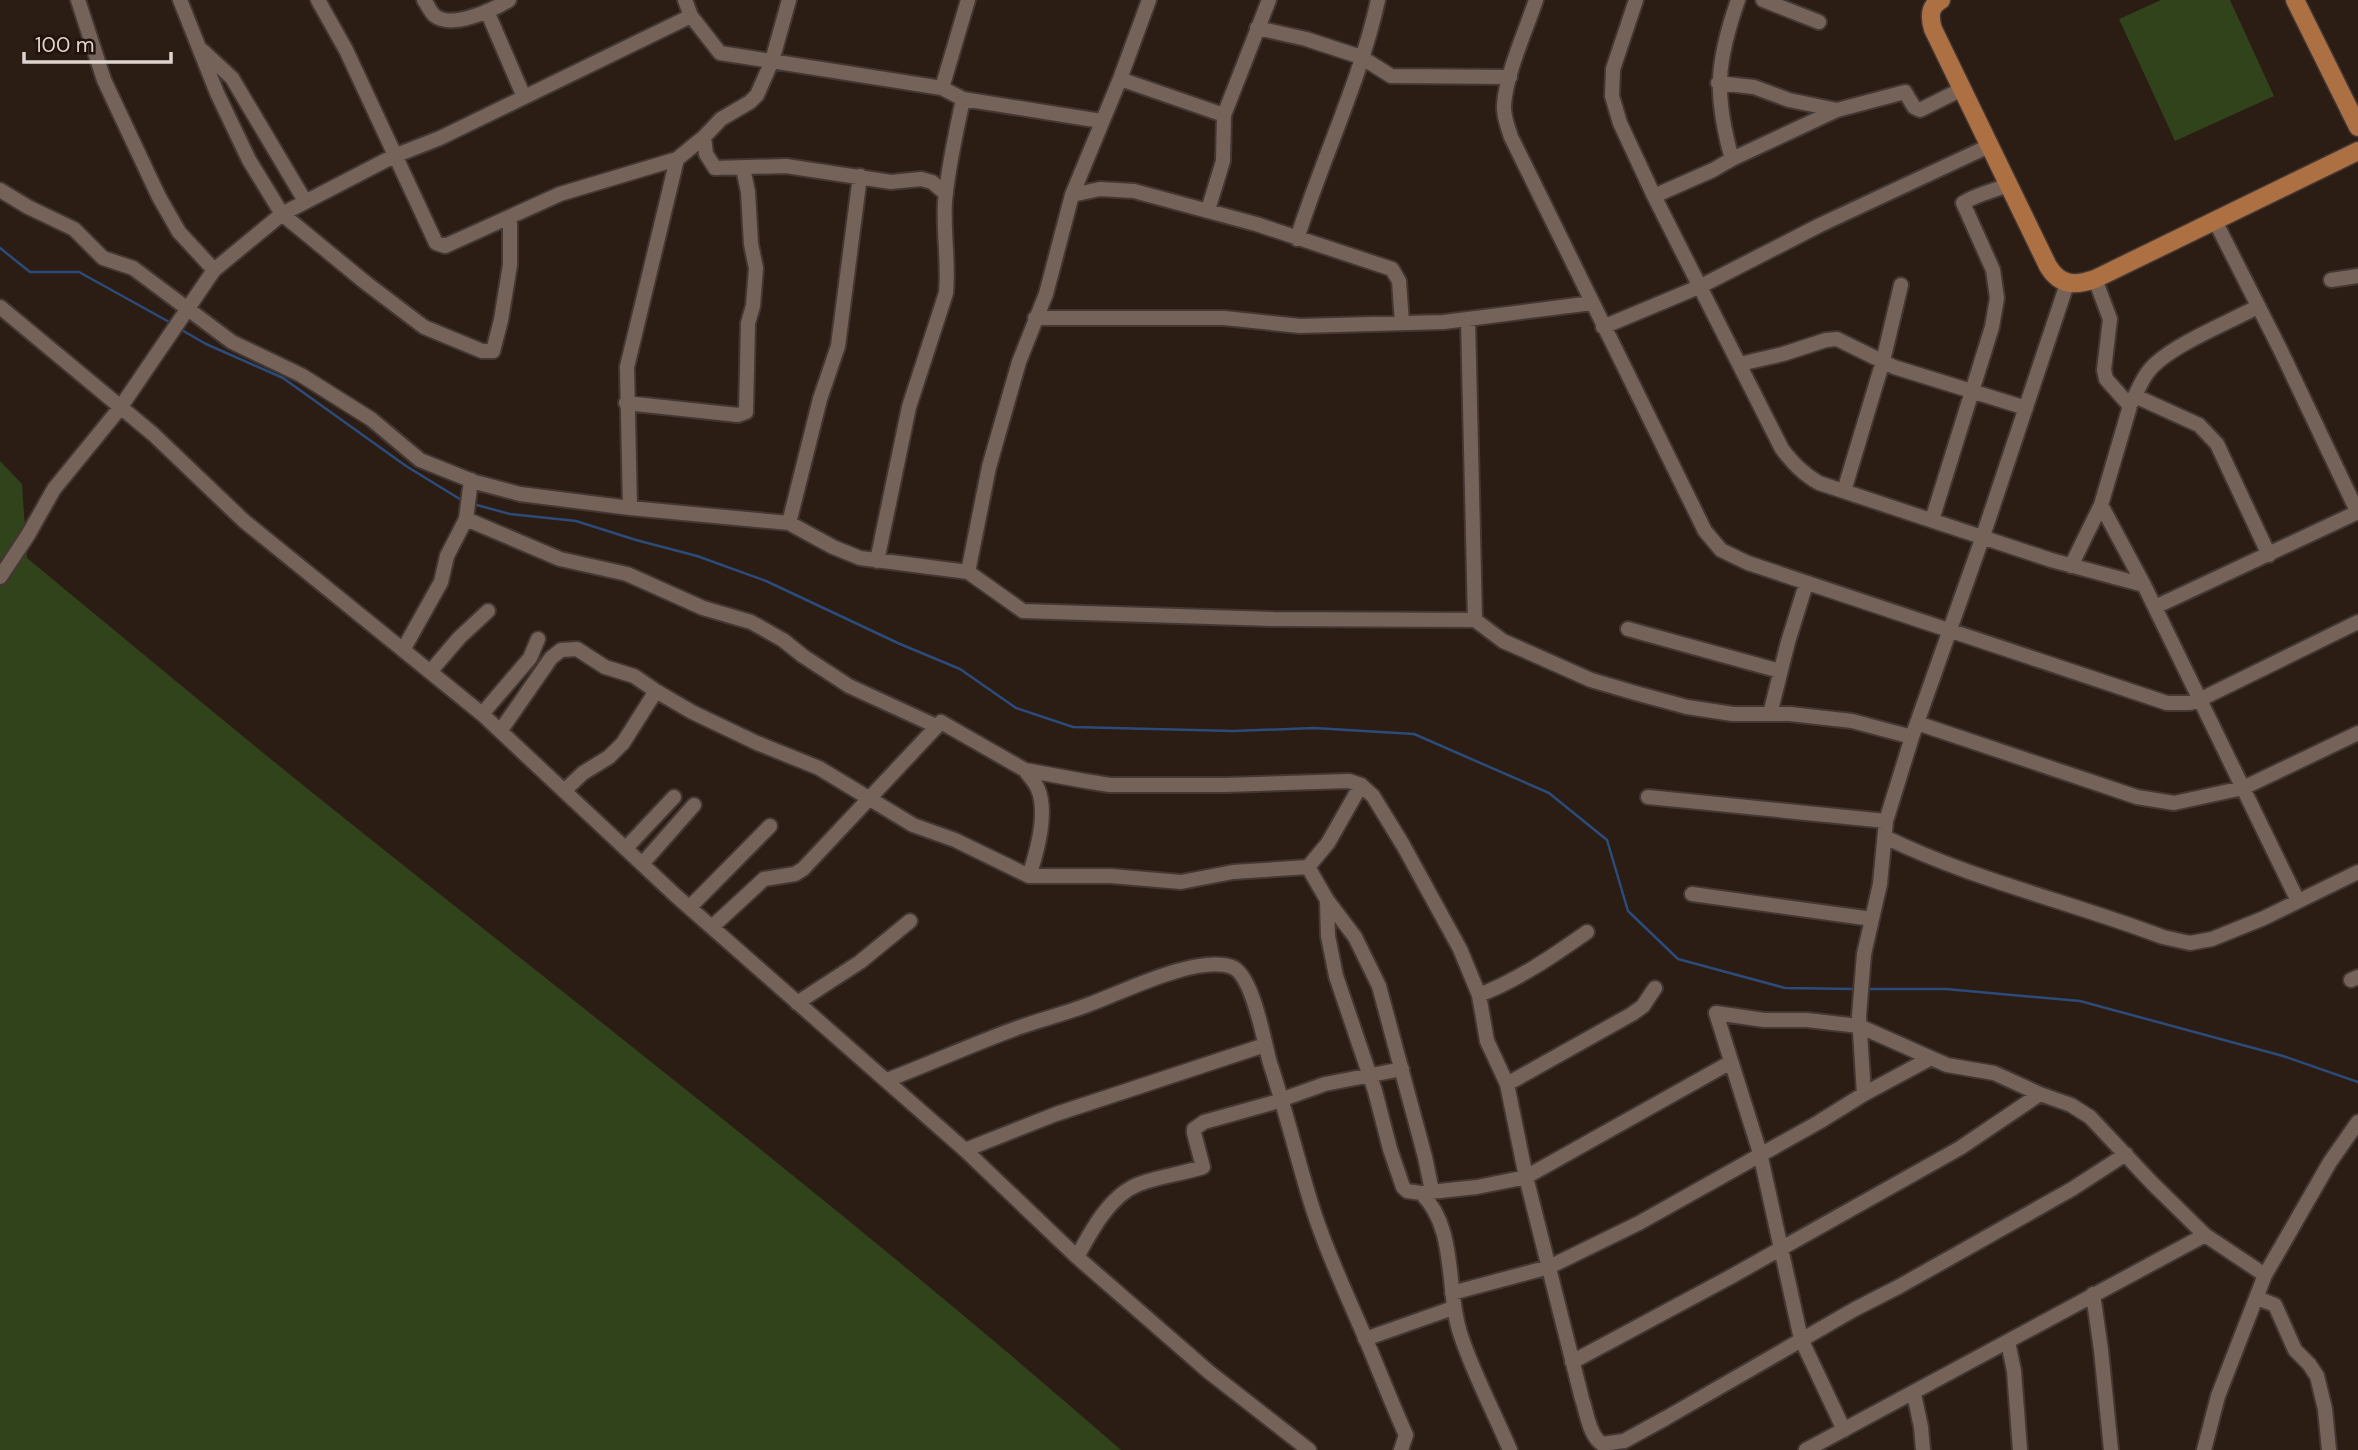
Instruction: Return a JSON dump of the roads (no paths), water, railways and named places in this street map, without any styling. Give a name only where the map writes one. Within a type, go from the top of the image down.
[{"type":"main road","points":[[2295,0],[2358,127]]},
{"type":"main road","points":[[1933,1],[1930,20],[1962,89],[2048,266],[2067,284],[2075,285],[2095,279],[2358,151]]},
{"type":"street","points":[[78,0],[104,80],[159,197],[179,232],[215,270]]},
{"type":"street","points":[[180,0],[217,93],[249,160],[282,214],[425,327],[450,340],[490,353],[495,347],[510,265],[510,218]]},
{"type":"street","points":[[318,0],[346,50],[439,246],[460,240],[560,194],[677,159],[721,119],[757,95],[772,61],[789,0]]},
{"type":"street","points":[[424,0],[434,16],[447,20],[462,19],[487,11],[509,0]]},
{"type":"street","points":[[685,0],[691,16],[720,53],[942,88],[963,99],[1101,121]]},
{"type":"street","points":[[942,88],[968,0]]},
{"type":"street","points":[[968,572],[989,467],[1019,362],[1046,294],[1072,195],[1149,0]]},
{"type":"street","points":[[1209,210],[1223,162],[1224,115],[1269,0]]},
{"type":"street","points":[[1297,239],[1313,185],[1337,128],[1378,0]]},
{"type":"street","points":[[1536,0],[1503,104],[1511,137],[1704,531],[1721,550],[1806,584],[1950,629],[2155,700],[2179,704],[2199,700],[2358,622]]},
{"type":"street","points":[[1636,0],[1613,69],[1612,96],[1620,123],[1782,449],[1790,459],[1806,475],[1819,483],[1983,539],[2144,585]]},
{"type":"street","points":[[1732,159],[1720,110],[1718,83],[1725,44],[1738,0]]},
{"type":"street","points":[[1763,0],[1819,22]]},
{"type":"street","points":[[487,11],[524,97]]},
{"type":"street","points":[[0,577],[54,489],[120,408],[215,270],[282,214],[394,156],[440,138],[691,16]]},
{"type":"street","points":[[1256,28],[1306,39],[1361,57],[1391,76],[1510,77]]},
{"type":"street","points":[[200,47],[232,78],[305,201]]},
{"type":"street","points":[[1119,79],[1224,115]]},
{"type":"street","points":[[1718,83],[1754,87],[1789,100],[1837,110]]},
{"type":"street","points":[[1654,196],[1837,110],[1905,92],[1914,107],[1920,110],[1962,89]]},
{"type":"street","points":[[877,561],[909,407],[946,293],[946,194],[963,99]]},
{"type":"street","points":[[704,137],[706,154],[715,167],[786,166],[891,182],[921,178],[932,182],[946,194]]},
{"type":"street","points":[[1603,327],[1701,286],[1832,219],[1990,146]]},
{"type":"street","points":[[630,508],[627,367],[633,333],[661,233],[677,159]]},
{"type":"street","points":[[626,403],[738,415],[746,412],[748,323],[756,268],[743,168]]},
{"type":"street","points":[[789,523],[820,399],[838,346],[860,176]]},
{"type":"street","points":[[1932,520],[1992,327],[1997,298],[1993,270],[1963,203],[1979,194],[1990,193],[2008,185]]},
{"type":"street","points":[[1072,195],[1114,188],[1209,210],[1392,269],[1399,281],[1402,323]]},
{"type":"street","points":[[0,190],[20,203],[74,229],[96,253],[114,263],[132,268],[232,342],[301,375],[333,394],[395,436],[420,460],[471,481],[520,494],[630,508],[789,523],[860,558],[968,572],[1023,611],[1273,619],[1475,620],[1503,641],[1591,680],[1686,707],[1733,714],[1800,714],[1914,730],[2158,802],[2190,802],[2244,788],[2358,733]]},
{"type":"street","points":[[2155,607],[2358,513],[2215,221]]},
{"type":"street","points":[[2331,280],[2358,276]]},
{"type":"street","points":[[2095,279],[2110,319],[2104,370],[2106,379],[2133,401],[2199,425],[2217,444],[2269,555]]},
{"type":"street","points":[[1864,1094],[1859,1026],[1864,954],[1880,884],[1886,821],[1914,730],[1983,539],[2067,284]]},
{"type":"street","points":[[1844,491],[1883,361],[1901,285]]},
{"type":"street","points":[[1035,318],[1224,318],[1300,326],[1468,319],[1592,303]]},
{"type":"street","points":[[0,307],[153,434],[244,521],[501,730],[625,848],[965,1150],[1077,1257],[1209,1372],[1309,1450]]},
{"type":"street","points":[[2071,566],[2101,506],[2133,401],[2148,371],[2177,349],[2258,307]]},
{"type":"street","points":[[1468,319],[1475,620]]},
{"type":"street","points":[[1740,364],[1831,339],[1849,344],[1894,367],[2026,408]]},
{"type":"street","points":[[403,650],[441,582],[447,556],[468,507],[471,481]]},
{"type":"street","points":[[2101,506],[2155,607],[2298,901]]},
{"type":"street","points":[[468,507],[560,559],[627,574],[703,608],[751,622],[783,640],[849,686],[936,726]]},
{"type":"street","points":[[1770,714],[1806,584]]},
{"type":"street","points":[[430,672],[458,638],[488,611]]},
{"type":"street","points":[[1628,629],[1780,671]]},
{"type":"street","points":[[482,714],[530,658],[538,639]]},
{"type":"street","points":[[501,730],[551,658],[561,650],[577,649],[605,667],[634,676],[675,704],[757,743],[819,768],[913,825],[955,840],[1029,876],[1111,876],[1181,882],[1234,872],[1308,867],[1328,843],[1361,785]]},
{"type":"street","points":[[564,791],[583,773],[609,757],[623,744],[656,691]]},
{"type":"street","points":[[712,927],[764,879],[795,874],[803,869],[941,722],[1025,771],[1110,785],[1270,785],[1329,780],[1349,780],[1361,785],[1373,796],[1403,845],[1465,959],[1479,995],[1487,1041],[1507,1084],[1526,1177],[1572,1362],[1593,1433],[1596,1440],[1602,1444],[1624,1441],[1666,1418],[1801,1339],[2072,1189],[2126,1154]]},
{"type":"street","points":[[1025,771],[1038,790],[1041,813],[1039,842],[1029,876]]},
{"type":"street","points":[[625,848],[674,797]]},
{"type":"street","points":[[1648,797],[1886,821]]},
{"type":"street","points":[[643,863],[694,805]]},
{"type":"street","points":[[690,907],[770,826]]},
{"type":"street","points":[[1885,837],[1966,869],[2163,937],[2190,943],[2202,942],[2236,930],[2358,872]]},
{"type":"street","points":[[1308,867],[1327,901],[1355,937],[1379,986],[1402,1069],[1427,1192],[1447,1247],[1452,1300],[1469,1356],[1510,1450]]},
{"type":"street","points":[[1692,894],[1872,919]]},
{"type":"street","points":[[1327,901],[1328,936],[1336,976],[1403,1187],[1412,1193],[1477,1187],[1526,1177],[1731,1062]]},
{"type":"street","points":[[797,1003],[860,962],[910,921]]},
{"type":"street","points":[[1479,995],[1526,972],[1587,932]]},
{"type":"street","points":[[887,1080],[1020,1027],[1093,1003],[1159,977],[1212,965],[1237,970],[1244,979],[1261,1022],[1265,1045],[1310,1201],[1341,1284],[1406,1435],[1401,1450]]},
{"type":"street","points":[[1507,1084],[1632,1014],[1643,1006],[1655,988]]},
{"type":"street","points":[[1844,1430],[1801,1339],[1760,1153],[1716,1013],[1764,1020],[1807,1020],[1859,1026],[1947,1065],[1994,1073],[2071,1105],[2090,1117],[2205,1235],[2265,1275]]},
{"type":"street","points":[[965,1150],[1056,1114],[1265,1045]]},
{"type":"street","points":[[1366,1339],[1452,1300],[1549,1267],[1639,1223],[1931,1058]]},
{"type":"street","points":[[1077,1257],[1088,1236],[1125,1190],[1141,1183],[1203,1167],[1194,1133],[1198,1126],[1325,1084],[1402,1069]]},
{"type":"street","points":[[1572,1362],[1960,1147],[2040,1094]]},
{"type":"street","points":[[2204,1450],[2218,1396],[2265,1275],[2330,1162],[2358,1122]]},
{"type":"street","points":[[1806,1450],[2205,1235]]},
{"type":"street","points":[[2094,1294],[2111,1450]]},
{"type":"street","points":[[2257,1298],[2275,1305],[2295,1350],[2317,1376],[2323,1391],[2329,1450]]},
{"type":"street","points":[[2008,1342],[2012,1357],[2020,1450]]},
{"type":"street","points":[[1914,1394],[1923,1450]]},
{"type":"waterway","points":[[0,248],[30,272],[79,272],[171,323]]},
{"type":"waterway","points":[[180,329],[206,344],[283,378],[406,466],[463,501]]},
{"type":"waterway","points":[[473,504],[510,514],[576,521],[697,556],[766,581],[960,669],[1016,708],[1073,727],[1233,731],[1314,728],[1414,734],[1549,793],[1607,840],[1628,911],[1678,959],[1785,988],[1855,989]]},
{"type":"waterway","points":[[1865,989],[1946,989],[2080,1001],[2283,1056],[2358,1082]]}]
